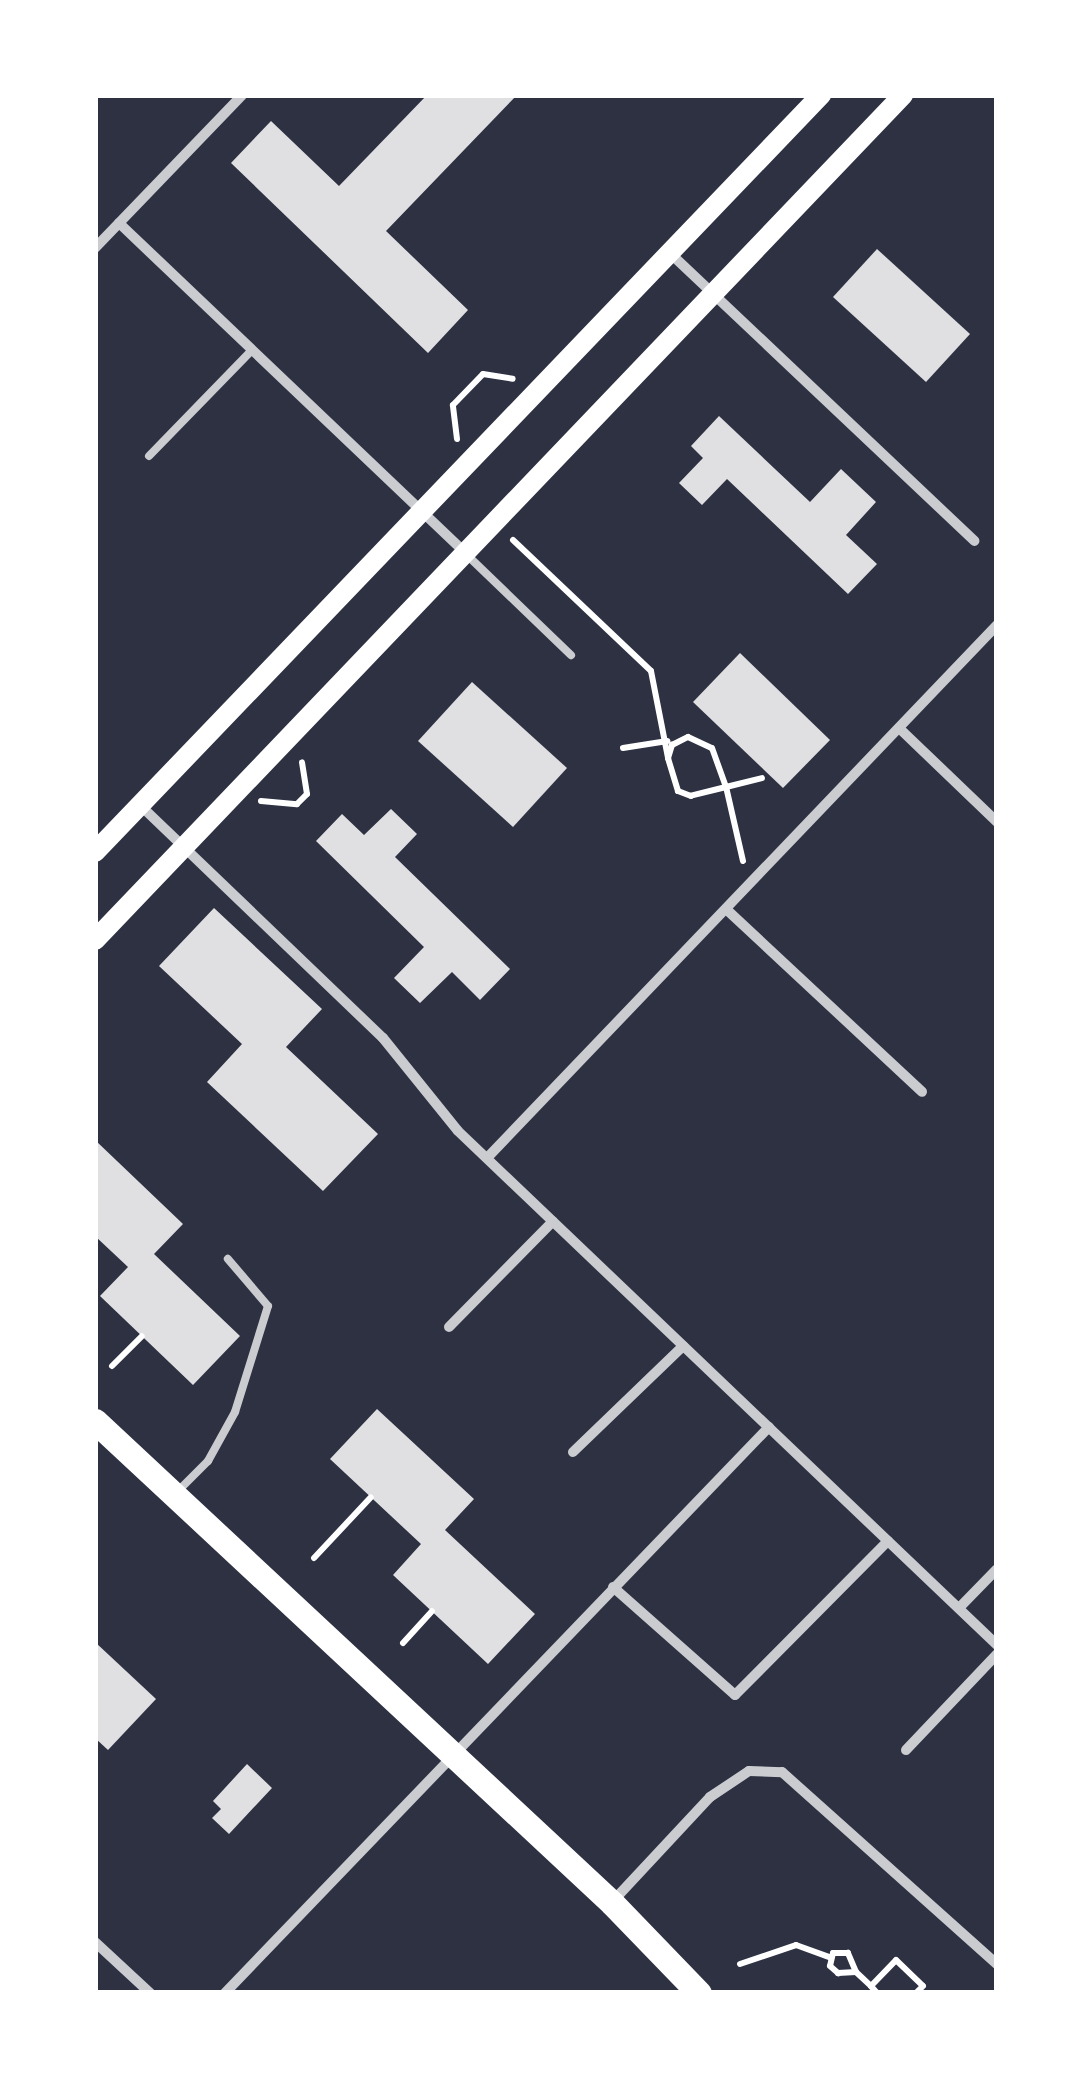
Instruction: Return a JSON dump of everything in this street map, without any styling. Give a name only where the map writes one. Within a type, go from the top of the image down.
[{"type":"main road","points":[[95,852],[820,95]]},
{"type":"main road","points":[[95,940],[903,95]]},
{"type":"main road","points":[[95,1421],[612,1902],[699,1993]]},
{"type":"street","points":[[95,248],[242,95]]},
{"type":"street","points":[[119,222],[465,553]]},
{"type":"street","points":[[670,252],[975,542]]},
{"type":"street","points":[[486,1158],[997,625]]},
{"type":"street","points":[[898,728],[997,822]]},
{"type":"street","points":[[140,805],[383,1038],[486,1158],[997,1644]]},
{"type":"street","points":[[726,909],[922,1092]]},
{"type":"street","points":[[450,1328],[553,1221]]},
{"type":"street","points":[[573,1452],[684,1346]]},
{"type":"street","points":[[225,1993],[450,1753],[769,1427]]},
{"type":"street","points":[[612,1587],[735,1695],[888,1540]]},
{"type":"street","points":[[959,1608],[997,1569]]},
{"type":"street","points":[[906,1750],[997,1654]]},
{"type":"street","points":[[612,1902],[710,1797],[750,1771],[782,1772],[997,1964]]},
{"type":"street","points":[[95,1942],[150,1993]]},
{"type":"lane","points":[[149,456],[252,350]]},
{"type":"lane","points":[[465,553],[571,655]]},
{"type":"lane","points":[[173,1496],[208,1461],[235,1412],[268,1306],[228,1259]]},
{"type":"path","points":[[460,471],[454,405],[460,394],[483,374],[544,383]]},
{"type":"path","points":[[495,522],[651,672],[678,791],[692,796],[762,778]]},
{"type":"path","points":[[668,758],[683,738]]},
{"type":"path","points":[[623,748],[683,738],[699,738],[712,748],[726,787],[748,885]]},
{"type":"path","points":[[112,1366],[142,1336]]},
{"type":"path","points":[[314,1558],[371,1498]]},
{"type":"path","points":[[403,1642],[432,1612]]},
{"type":"path","points":[[740,1964],[796,1945],[831,1958],[848,1953],[856,1972],[874,1990],[896,1960],[922,1986],[916,1993]]},
{"type":"path","points":[[831,1958],[838,1973],[856,1972]]},
{"type":"building","points":[[427,95],[517,95],[386,231],[468,310],[428,353],[231,163],[271,121],[339,186]]},
{"type":"building","points":[[877,249],[970,334],[926,382],[833,297]]},
{"type":"building","points":[[719,416],[810,502],[841,469],[876,502],[846,535],[877,564],[848,594],[727,479],[702,505],[679,483],[703,458],[691,446]]},
{"type":"building","points":[[740,653],[830,740],[783,788],[693,702]]},
{"type":"building","points":[[472,682],[567,768],[513,827],[418,741]]},
{"type":"building","points":[[391,809],[417,834],[395,857],[510,969],[480,1000],[452,972],[420,1003],[394,978],[424,947],[316,841],[342,814],[364,835]]},
{"type":"building","points":[[214,908],[322,1009],[286,1047],[378,1134],[323,1191],[207,1082],[242,1044],[159,966]]},
{"type":"building","points":[[95,1140],[183,1224],[154,1254],[240,1336],[193,1385],[100,1296],[128,1267],[95,1236]]},
{"type":"building","points":[[377,1409],[474,1499],[445,1530],[535,1614],[488,1664],[393,1575],[421,1544],[330,1459]]},
{"type":"building","points":[[95,1642],[156,1699],[108,1750],[95,1738]]},
{"type":"building","points":[[247,1764],[272,1788],[229,1834],[212,1818],[221,1809],[213,1801]]}]
